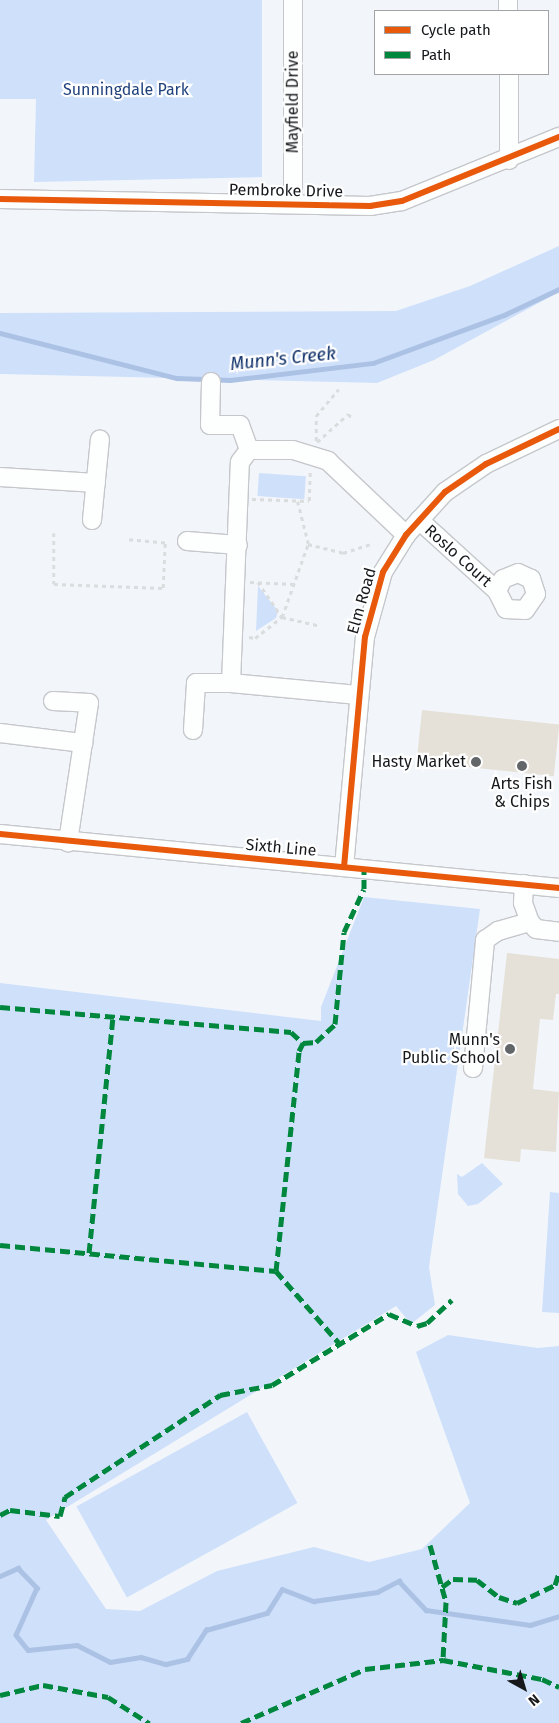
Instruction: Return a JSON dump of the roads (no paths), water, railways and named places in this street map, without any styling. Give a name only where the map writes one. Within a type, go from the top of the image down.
[{"type":"street","name":"Mayfield Drive","points":[[293,0],[293,204]]},
{"type":"street","points":[[508,75],[509,160]]},
{"type":"street","name":"Pembroke Drive","points":[[0,199],[370,206],[402,201],[509,160],[559,137]]},
{"type":"street","points":[[211,382],[210,425],[240,425],[249,450]]},
{"type":"street","name":"Elm Road","points":[[344,867],[364,637],[383,572],[406,535],[445,492],[486,464],[559,429]]},
{"type":"street","points":[[92,520],[100,439]]},
{"type":"street","points":[[249,450],[310,450],[328,461],[406,535]]},
{"type":"street","points":[[231,683],[240,462],[249,450]]},
{"type":"street","points":[[8,477],[96,483]]},
{"type":"street","name":"Roslo Court","points":[[419,520],[497,591]]},
{"type":"street","points":[[187,541],[238,545]]},
{"type":"street","points":[[193,730],[196,683],[231,683],[358,695]]},
{"type":"street","points":[[53,701],[88,703],[68,842]]},
{"type":"street","points":[[0,733],[83,743]]},
{"type":"street","name":"Sixth Line","points":[[0,834],[559,888]]},
{"type":"street","points":[[524,884],[522,903],[530,922],[536,929],[559,932]]},
{"type":"street","points":[[474,1068],[485,940],[498,931],[530,922]]},
{"type":"waterway","name":"Munn's Creek","points":[[0,333],[177,378],[230,380],[373,363],[504,315],[559,289]]},
{"type":"waterway","points":[[0,1576],[18,1568],[37,1588],[16,1635],[28,1650],[77,1645],[110,1662],[141,1657],[166,1664],[187,1659],[206,1630],[267,1613],[282,1589],[314,1601],[377,1592],[399,1581],[426,1610],[530,1625],[559,1616]]},
{"type":"place","name":"Hasty Market","points":[[476,762]]},
{"type":"place","name":"Arts Fish & Chips","points":[[522,766]]},
{"type":"place","name":"Munn's Public School","points":[[510,1049]]},
{"type":"park label","name":"Sunningdale Park","points":[[126,90]]}]
